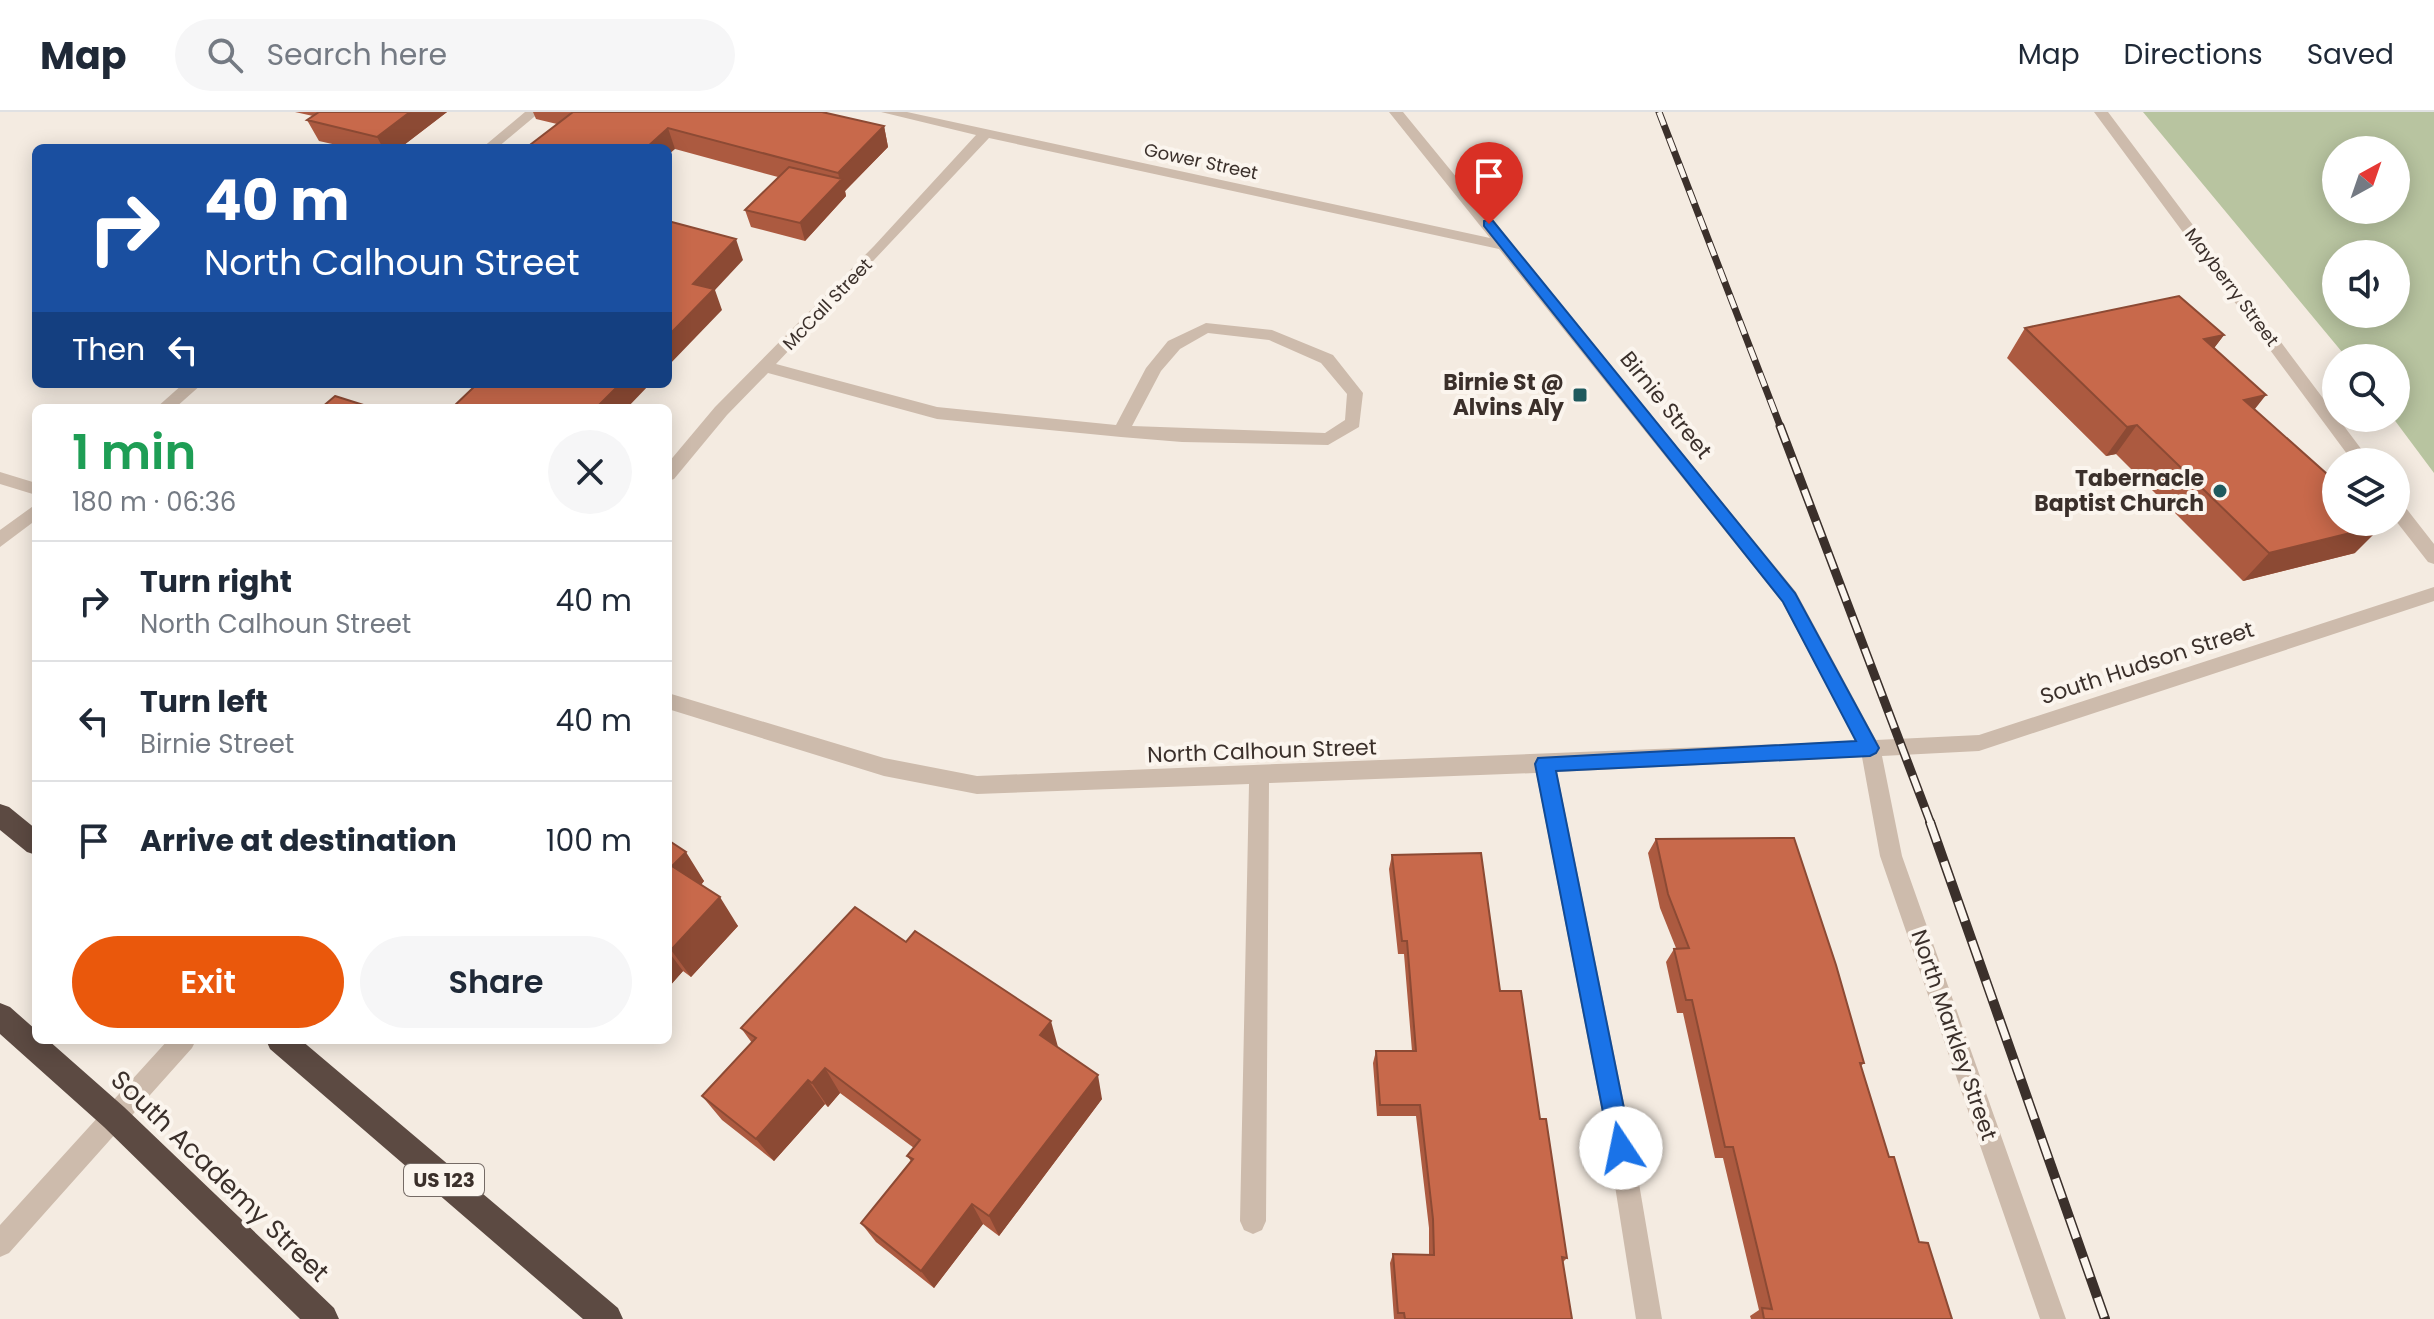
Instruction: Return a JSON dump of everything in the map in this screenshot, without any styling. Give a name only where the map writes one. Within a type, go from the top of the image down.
[{"type":"highway","points":[[0,815],[32,841]]},
{"type":"highway","name":"South Academy Street","points":[[0,1016],[114,1117],[323,1319]]},
{"type":"highway","name":"US 123","points":[[285,1044],[607,1319]]},
{"type":"street","points":[[494,144],[533,112]]},
{"type":"street","name":"Gower Street","points":[[888,112],[1507,246]]},
{"type":"street","name":"Birnie Street","points":[[1396,112],[1789,597],[1870,748]]},
{"type":"street","name":"Mayberry Street","points":[[2101,112],[2352,448]]},
{"type":"street","name":"McCall Street","points":[[672,470],[721,411],[986,133]]},
{"type":"street","points":[[766,367],[937,413],[1121,431],[1182,436],[1328,439],[1353,423],[1355,393],[1327,359],[1272,335],[1206,328],[1174,345],[1154,368],[1121,431]]},
{"type":"street","points":[[169,404],[189,388]]},
{"type":"street","points":[[0,478],[32,488]]},
{"type":"street","points":[[0,540],[32,513]]},
{"type":"street","points":[[2410,526],[2434,557]]},
{"type":"street","name":"South Hudson Street","points":[[1870,748],[1979,743],[2434,594]]},
{"type":"street","name":"North Calhoun Street","points":[[672,702],[884,767],[977,785],[1545,764],[1870,748]]},
{"type":"street","name":"North Markley Street","points":[[1870,748],[1891,856],[2053,1319]]},
{"type":"street","points":[[1545,764],[1621,1148],[1649,1319]]},
{"type":"street","points":[[1253,1221],[1259,775]]},
{"type":"street","points":[[0,1244],[180,1044]]},
{"type":"green space","points":[[2143,112],[2434,112],[2434,473],[2403,432],[2410,432],[2410,344],[2335,344],[2322,328],[2410,328],[2410,240],[2322,240],[2322,328]]},
{"type":"building","points":[[319,112],[410,112],[377,137],[307,120]]},
{"type":"building","points":[[573,112],[822,112],[884,126],[838,173],[668,128],[650,144],[531,144]]},
{"type":"building","points":[[789,167],[842,179],[800,223],[745,210]]},
{"type":"building","points":[[672,222],[736,239],[693,284],[714,289],[672,332]]},
{"type":"building","name":"Tabernacle Baptist Church","points":[[2179,296],[2224,335],[2204,339],[2266,395],[2244,400],[2322,470],[2322,536],[2338,536],[2269,553],[2137,425],[2127,427],[2025,328]]},
{"type":"building","points":[[473,388],[616,388],[600,404],[456,404]]},
{"type":"building","points":[[335,396],[360,404],[326,404]]},
{"type":"building","points":[[1794,838],[1836,965],[1864,1063],[1860,1063],[1889,1157],[1894,1157],[1919,1242],[1928,1243],[1952,1319],[1764,1319],[1762,1308],[1772,1309],[1733,1147],[1725,1147],[1692,1000],[1686,1000],[1674,949],[1689,948],[1668,894],[1656,839]]},
{"type":"building","points":[[672,843],[686,852],[672,866]]},
{"type":"building","points":[[1481,853],[1500,991],[1521,991],[1540,1119],[1546,1119],[1567,1258],[1562,1257],[1572,1319],[1405,1319],[1404,1313],[1398,1313],[1393,1254],[1434,1255],[1420,1105],[1380,1105],[1376,1051],[1416,1051],[1407,941],[1402,941],[1392,855]]},
{"type":"building","points":[[672,866],[720,897],[672,949]]},
{"type":"building","points":[[855,907],[906,942],[915,931],[1051,1021],[1040,1035],[1098,1075],[989,1216],[972,1204],[921,1271],[861,1223],[913,1159],[907,1156],[920,1140],[825,1068],[812,1083],[808,1080],[756,1139],[702,1096],[756,1038],[741,1028]]},
{"type":"railway","points":[[1659,112],[1781,428]]},
{"type":"railway","points":[[1780,426],[1931,824]]},
{"type":"railway","points":[[1930,822],[2105,1319]]},
{"type":"place","name":"Birnie St @ Alvins Aly","points":[[1580,395]]},
{"type":"place","name":"Tabernacle Baptist Church","points":[[2220,491]]},
{"type":"route","points":[[1489,224],[1789,597],[1870,748],[1545,764],[1621,1148]]}]
